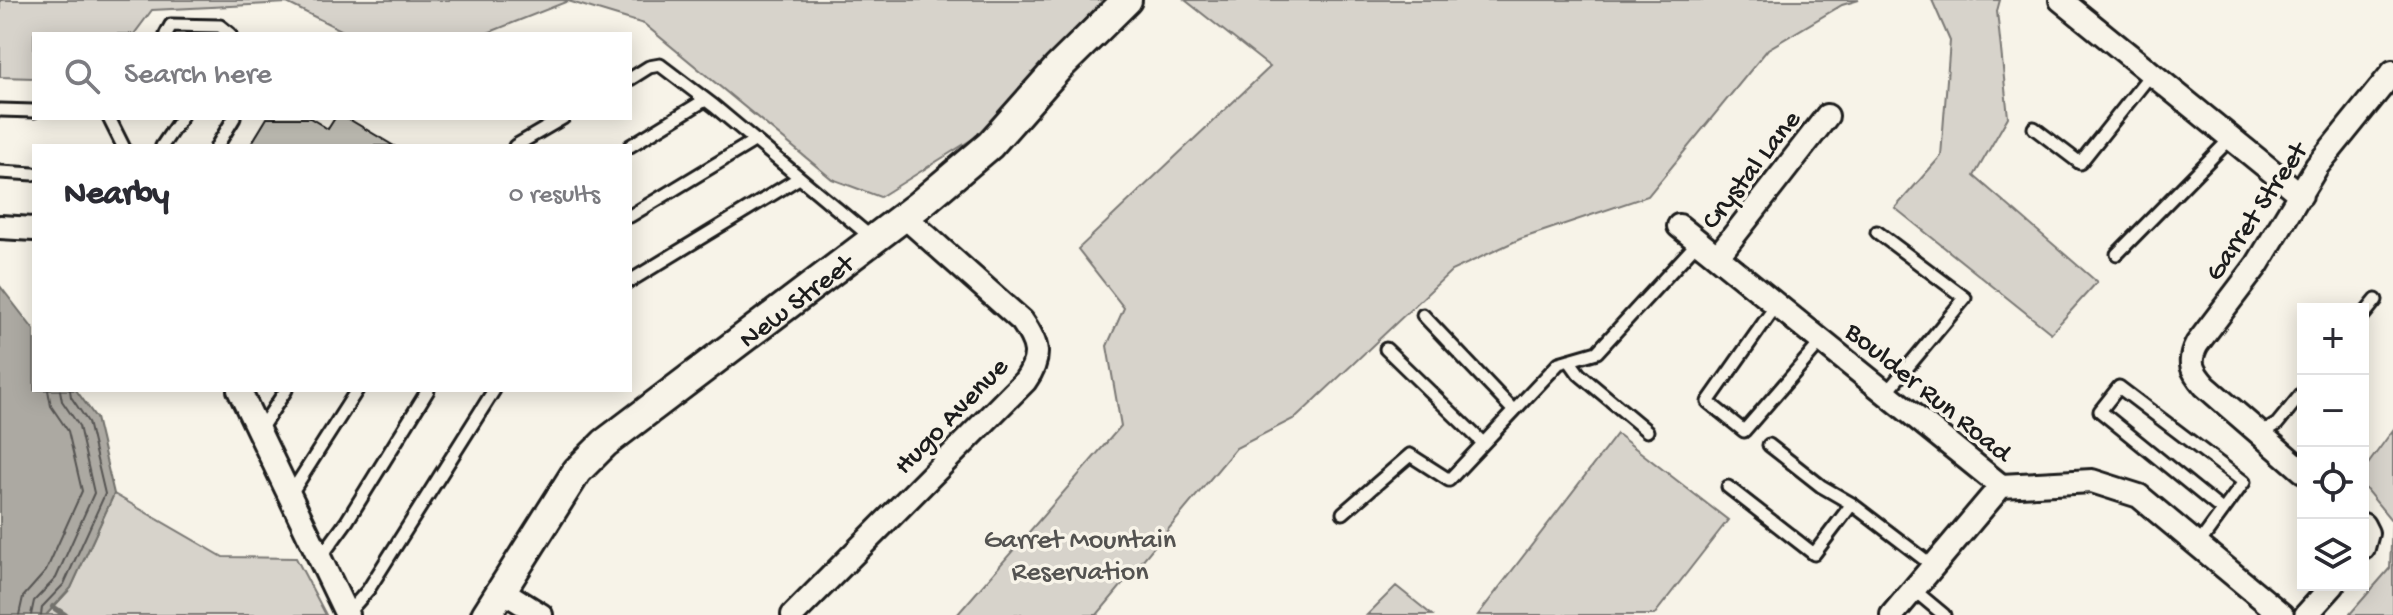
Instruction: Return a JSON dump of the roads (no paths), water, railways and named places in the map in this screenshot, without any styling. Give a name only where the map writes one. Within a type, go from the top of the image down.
[{"type":"street","name":"New Street","points":[[486,615],[577,471],[605,443],[904,216],[990,145],[1058,68],[1127,0]]},
{"type":"street","points":[[2061,0],[2301,195]]},
{"type":"street","name":"Garret Street","points":[[2261,434],[2205,386],[2193,371],[2191,356],[2257,265],[2317,166],[2393,72]]},
{"type":"street","name":"Crystal Lane","points":[[1718,256],[1827,116]]},
{"type":"street","name":"Hugo Avenue","points":[[793,615],[1025,381],[1035,363],[1034,338],[1022,321],[904,216]]},
{"type":"street","name":"Boulder Run Road","points":[[1679,226],[2001,486],[2092,481],[2139,496],[2282,615]]},
{"type":"street","points":[[0,227],[32,229]]},
{"type":"street","points":[[240,392],[347,615]]},
{"type":"street","points":[[2261,434],[2297,466]]},
{"type":"street","points":[[1892,615],[2001,486]]},
{"type":"street","points":[[501,590],[541,615]]},
{"type":"street","points":[[2306,615],[2328,591]]},
{"type":"lane","points":[[167,32],[171,25],[220,26],[228,32]]},
{"type":"lane","points":[[632,78],[649,67],[660,65],[873,239]]},
{"type":"lane","points":[[2034,128],[2080,163],[2151,74]]},
{"type":"lane","points":[[632,145],[705,100]]},
{"type":"lane","points":[[0,110],[32,111]]},
{"type":"lane","points":[[110,120],[122,144]]},
{"type":"lane","points":[[163,144],[180,120]]},
{"type":"lane","points":[[218,144],[233,120]]},
{"type":"lane","points":[[518,144],[560,120]]},
{"type":"lane","points":[[2117,254],[2230,139]]},
{"type":"lane","points":[[632,215],[754,141]]},
{"type":"lane","points":[[0,172],[32,174]]},
{"type":"lane","points":[[632,280],[799,178]]},
{"type":"lane","points":[[1877,232],[1965,298],[1886,393]]},
{"type":"lane","points":[[1343,513],[1410,455],[1449,480],[1559,363],[1597,352],[1699,241]]},
{"type":"lane","points":[[2369,309],[2376,300]]},
{"type":"lane","points":[[1777,304],[1708,402],[1744,431],[1822,341]]},
{"type":"lane","points":[[1423,315],[1514,411]]},
{"type":"lane","points":[[1386,349],[1483,443]]},
{"type":"lane","points":[[1569,360],[1579,374],[1647,431]]},
{"type":"lane","points":[[2198,545],[2223,511],[2244,482],[2119,387],[2100,411],[2223,511]]},
{"type":"lane","points":[[259,431],[285,392]]},
{"type":"lane","points":[[289,495],[356,392]]},
{"type":"lane","points":[[320,558],[347,521],[427,392]]},
{"type":"lane","points":[[347,615],[368,590],[493,392]]},
{"type":"lane","points":[[2261,434],[2277,424],[2297,399]]},
{"type":"lane","points":[[1769,445],[1933,566]]},
{"type":"lane","points":[[1728,487],[1814,554],[1852,504]]},
{"type":"lane","points":[[1914,590],[1944,615]]},
{"type":"water","points":[[0,286],[32,327],[32,392],[77,392],[96,418],[114,494],[71,588],[46,615],[0,615]]},
{"type":"waterway","points":[[53,607],[65,615]]},
{"type":"park label","name":"Garret Mountain Reservation","points":[[1080,553]]}]
